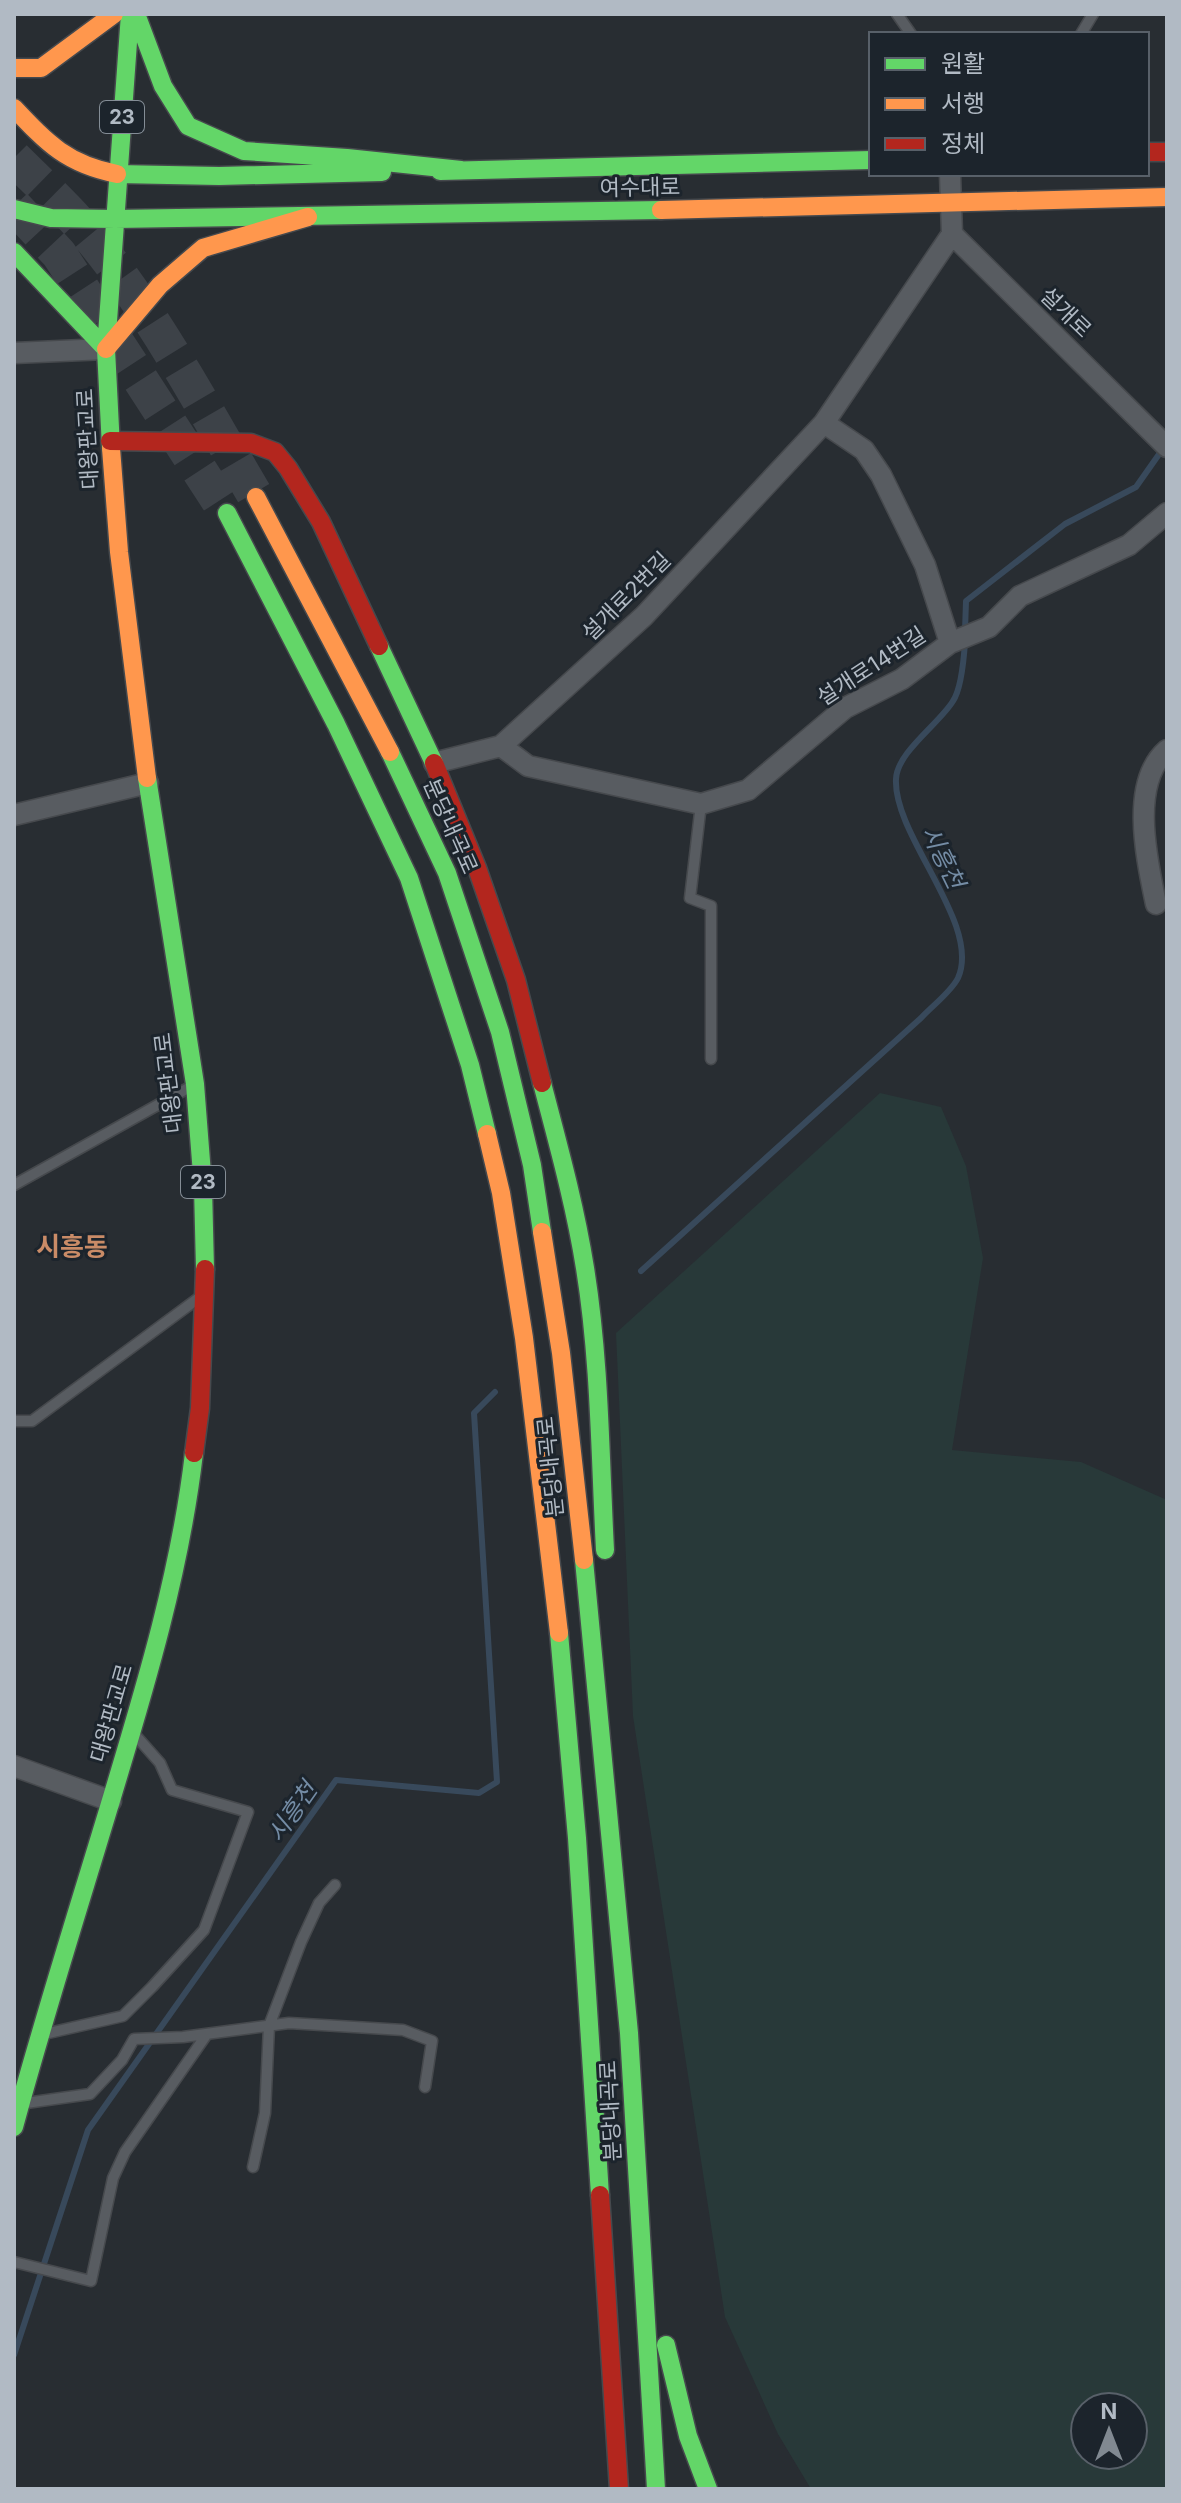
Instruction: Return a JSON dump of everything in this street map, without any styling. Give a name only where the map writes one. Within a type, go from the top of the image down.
[{"type":"main road","points":[[14,68],[41,68],[114,14]]},
{"type":"main road","points":[[133,14],[163,86],[188,126],[244,151],[461,170]]},
{"type":"main road","name":"대왕판교로","points":[[14,2127],[132,1732],[187,1514],[200,1408],[205,1293],[203,1187],[195,1084],[148,783],[119,552],[110,441],[106,349],[117,174],[133,14]]},
{"type":"main road","name":"여수대로","points":[[14,108],[67,160],[92,170],[117,174],[219,176],[869,160]]},
{"type":"main road","name":"여수대로","points":[[14,209],[51,218],[308,217],[1167,197]]},
{"type":"main road","points":[[14,252],[106,349],[160,285],[203,248],[308,217]]},
{"type":"main road","points":[[110,441],[251,443],[275,452],[321,522],[434,763],[477,868],[516,980],[568,1185],[585,1268],[593,1338],[605,1572],[593,1643]]},
{"type":"main road","name":"분당내곡로","points":[[256,497],[376,721],[447,873],[500,1032],[532,1165],[561,1353],[593,1643],[629,2033],[656,2489]]},
{"type":"main road","name":"분당내곡로","points":[[227,513],[336,724],[409,878],[470,1065],[501,1193],[524,1338],[558,1622],[577,1838],[619,2489]]},
{"type":"main road","points":[[640,2219],[677,2397],[698,2467],[708,2489]]},
{"type":"street","points":[[950,176],[952,234]]},
{"type":"street","name":"설개로2번길","points":[[434,763],[501,746],[644,616],[824,423],[952,234]]},
{"type":"street","name":"설개로","points":[[952,234],[1161,441]]},
{"type":"street","points":[[14,353],[106,349]]},
{"type":"street","points":[[824,423],[864,450],[881,475],[925,565],[951,643]]},
{"type":"street","name":"설개로14번길","points":[[501,746],[528,766],[701,804],[748,790],[845,708],[902,679],[951,643],[989,627],[1020,596],[1129,545],[1167,513]]},
{"type":"street","points":[[1156,904],[1148,866],[1144,815],[1155,761],[1167,750]]},
{"type":"street","points":[[14,815],[148,783]]},
{"type":"street","points":[[14,1766],[111,1801]]},
{"type":"lane","points":[[897,14],[910,32]]},
{"type":"lane","points":[[1082,32],[1093,14]]},
{"type":"lane","points":[[701,804],[690,898],[711,906],[711,1059]]},
{"type":"lane","points":[[14,1185],[195,1084]]},
{"type":"lane","points":[[14,1421],[32,1421],[205,1293]]},
{"type":"lane","points":[[39,2036],[123,2016],[152,1987],[204,1930],[248,1812],[172,1790],[160,1763],[132,1732]]},
{"type":"lane","points":[[253,2167],[265,2113],[269,2026],[319,1903],[335,1885]]},
{"type":"lane","points":[[20,2104],[90,2094],[122,2060],[134,2039],[183,2037],[289,2023],[403,2030],[432,2041],[425,2087]]},
{"type":"lane","points":[[14,2262],[91,2281],[113,2178],[125,2152],[207,2034]]},
{"type":"shaded area","points":[[880,1093],[941,1107],[966,1166],[983,1258],[952,1450],[1081,1462],[1167,1500],[1167,2489],[811,2489],[778,2434],[725,2317],[633,1716],[616,1333]]},
{"type":"waterway","name":"시흥천","points":[[965,631],[966,601],[1065,524],[1136,487],[1162,450]]},
{"type":"waterway","name":"시흥천","points":[[641,1271],[921,1018],[958,978],[962,956],[958,932],[908,827],[899,802],[896,779],[904,759],[956,696],[965,642]]},
{"type":"waterway","name":"시흥천","points":[[14,2355],[88,2130],[336,1780],[479,1793],[497,1782],[474,1413],[495,1392]]},
{"type":"tunnel","points":[[14,158],[83,228],[132,291],[256,497]]},
{"type":"tunnel","points":[[14,206],[59,254],[227,513]]},
{"type":"traffic: fast","points":[[111,448],[106,349],[130,14]]},
{"type":"traffic: fast","points":[[136,14],[163,86],[188,126],[244,151],[461,170]]},
{"type":"traffic: fast","points":[[440,171],[869,160]]},
{"type":"traffic: fast","points":[[117,174],[219,176],[382,172]]},
{"type":"traffic: fast","points":[[14,209],[51,218],[115,219]]},
{"type":"traffic: fast","points":[[115,219],[661,210]]},
{"type":"traffic: fast","points":[[14,252],[106,349]]},
{"type":"traffic: fast","points":[[227,513],[336,724],[409,878],[470,1065],[487,1134]]},
{"type":"traffic: fast","points":[[379,646],[434,763]]},
{"type":"traffic: fast","points":[[390,752],[447,873],[500,1032],[532,1165],[542,1232]]},
{"type":"traffic: fast","points":[[147,778],[195,1084],[203,1187],[205,1269]]},
{"type":"traffic: fast","points":[[542,1083],[566,1175],[590,1303],[597,1373],[605,1550]]},
{"type":"traffic: fast","points":[[14,2127],[159,1632],[180,1543],[194,1453]]},
{"type":"traffic: fast","points":[[584,1560],[629,2033],[656,2489]]},
{"type":"traffic: fast","points":[[559,1633],[577,1838],[600,2195]]},
{"type":"traffic: fast","points":[[666,2345],[688,2436],[708,2489]]},
{"type":"traffic: slow","points":[[14,68],[41,68],[114,14]]},
{"type":"traffic: slow","points":[[14,108],[60,151],[85,165],[117,174]]},
{"type":"traffic: slow","points":[[661,210],[1167,197]]},
{"type":"traffic: slow","points":[[106,349],[160,285],[203,248],[308,217]]},
{"type":"traffic: slow","points":[[111,448],[119,552],[147,778]]},
{"type":"traffic: slow","points":[[256,497],[390,752]]},
{"type":"traffic: slow","points":[[487,1134],[501,1193],[524,1338],[559,1633]]},
{"type":"traffic: slow","points":[[542,1232],[561,1353],[584,1560]]},
{"type":"traffic: jam","points":[[1149,152],[1167,152]]},
{"type":"traffic: jam","points":[[110,441],[251,443],[275,452],[321,522],[379,646]]},
{"type":"traffic: jam","points":[[434,763],[477,868],[516,980],[542,1083]]},
{"type":"traffic: jam","points":[[194,1453],[200,1408],[205,1269]]},
{"type":"traffic: jam","points":[[600,2195],[619,2489]]},
{"type":"district","name":"시흥동","points":[[72,1246]]}]
